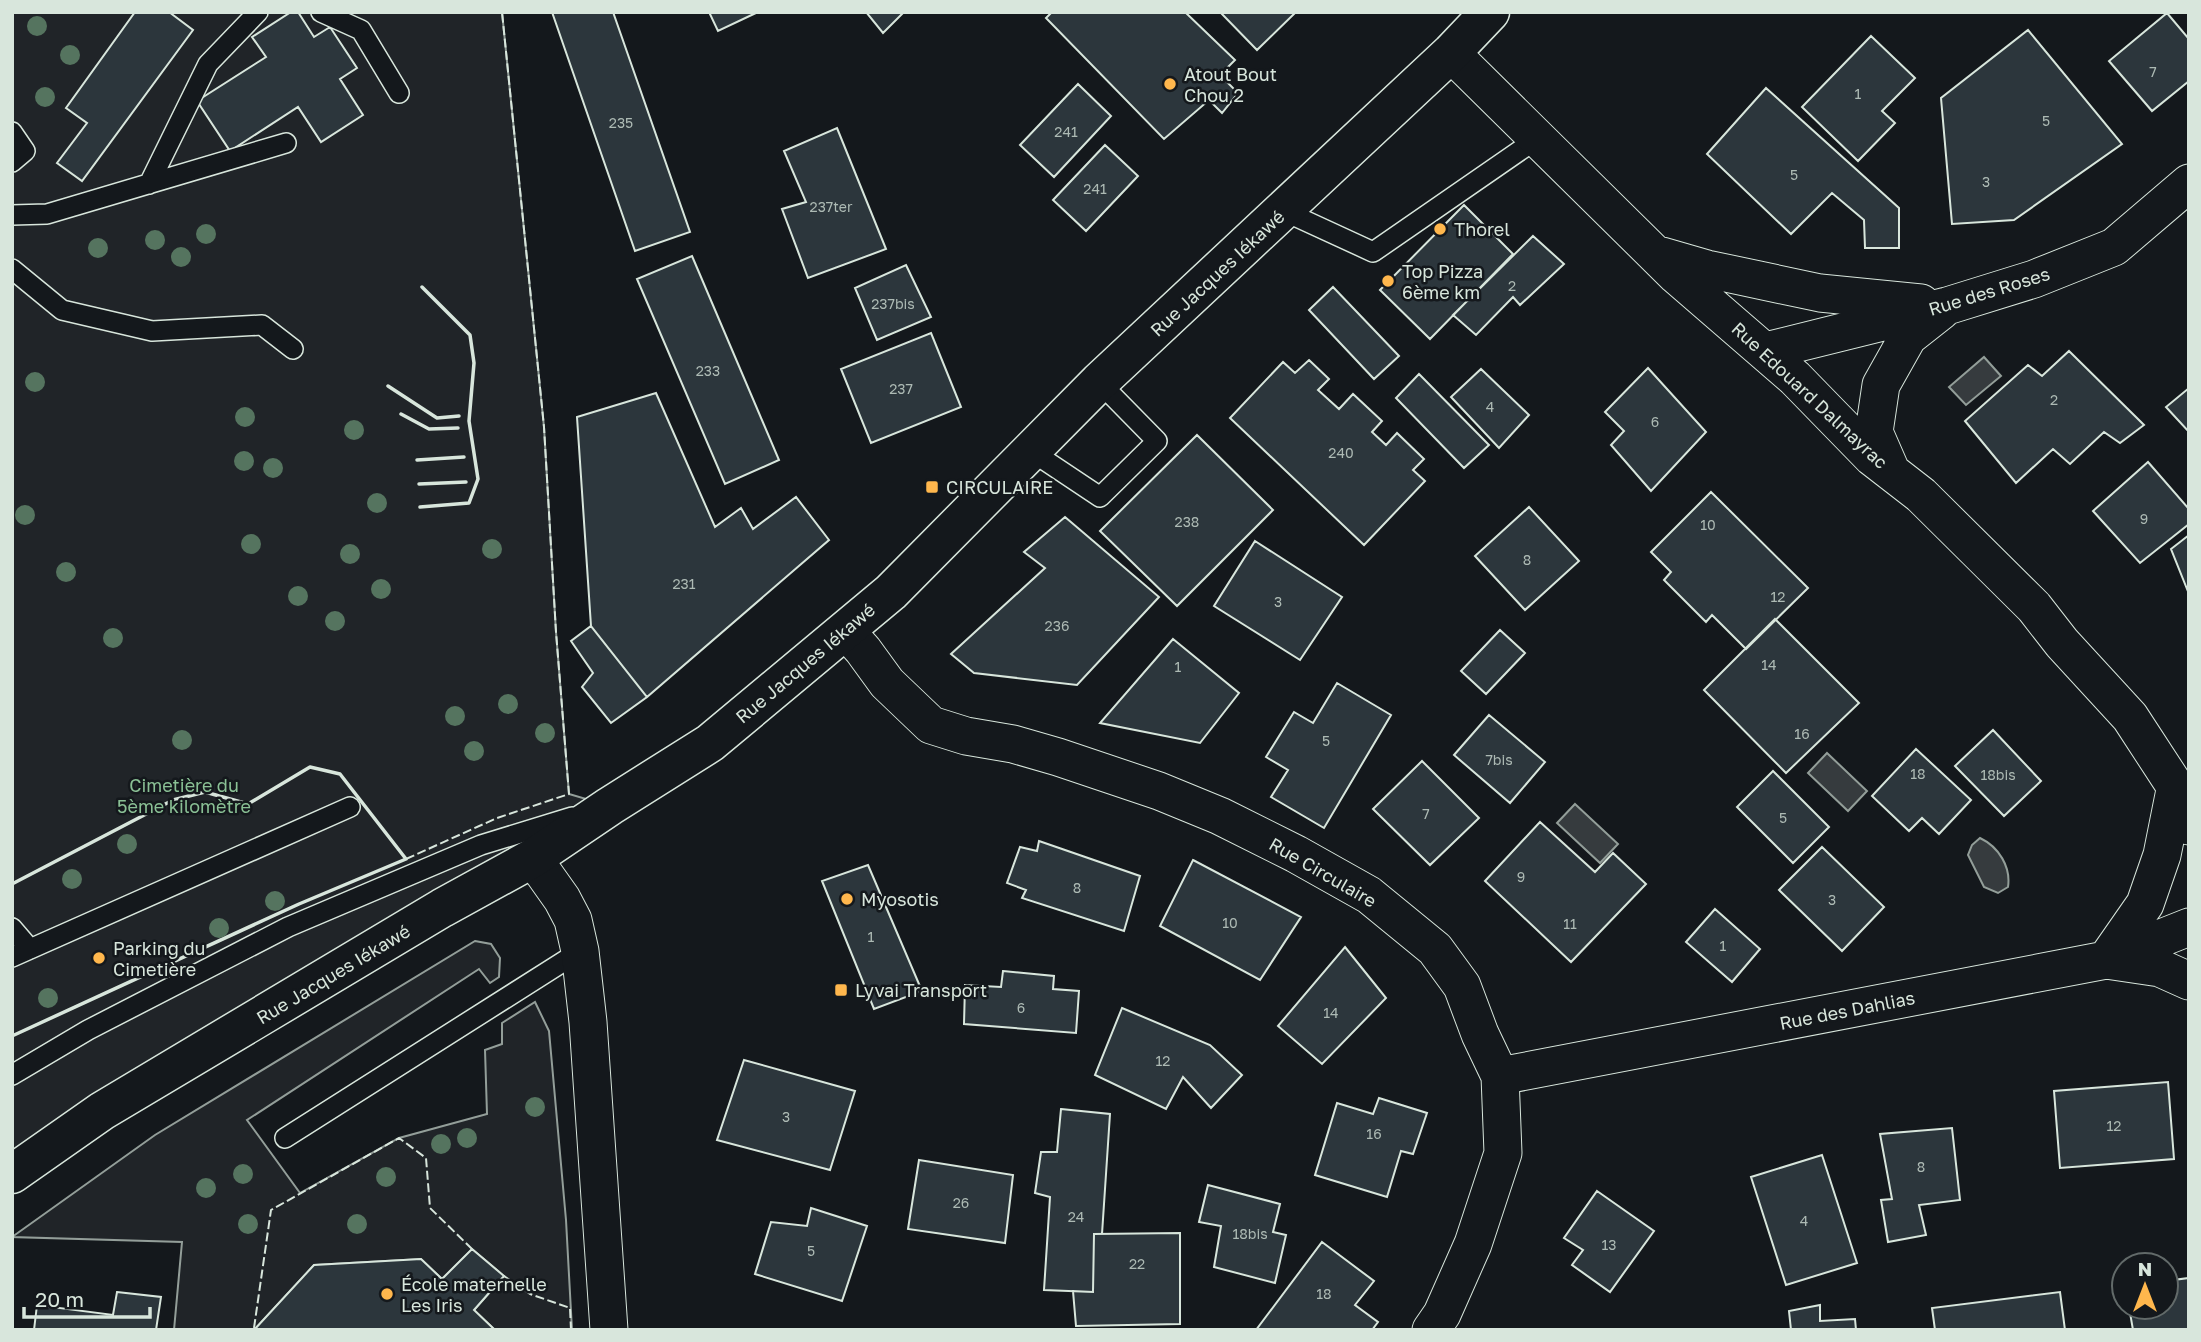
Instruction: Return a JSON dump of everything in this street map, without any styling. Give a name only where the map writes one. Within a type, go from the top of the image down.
[{"type":"main road","name":"Rue Jacques Iékawé","points":[[12,1174],[102,1111],[442,908],[533,858],[710,743],[891,592],[1099,382],[1284,211],[1490,12]]},
{"type":"street","name":"Rue Edouard Dalmayrac","points":[[1451,52],[1655,254],[1795,378],[1872,457],[1921,495],[2034,607],[2062,643],[2130,717],[2182,791],[2189,826]]},
{"type":"street","name":"Rue des Roses","points":[[1766,351],[1947,306],[2034,279],[2114,247],[2189,183]]},
{"type":"street","points":[[1655,254],[1707,269],[1821,293],[1947,306]]},
{"type":"street","points":[[1891,471],[1874,432],[1881,384],[1908,337],[1947,306]]},
{"type":"street","name":"Rue Circulaire","points":[[846,631],[887,683],[931,725],[966,736],[1013,744],[1047,754],[1170,796],[1231,821],[1369,895],[1435,949],[1462,986],[1500,1076],[1503,1153],[1473,1244],[1442,1314],[1432,1330]]},
{"type":"street","points":[[2182,791],[2145,904],[2106,960],[2160,968],[2189,981]]},
{"type":"street","points":[[533,858],[562,899],[573,920],[580,951],[588,1022],[609,1330]]},
{"type":"street","name":"Rue des Dahlias","points":[[1500,1076],[2106,960],[2189,927]]},
{"type":"lane","points":[[149,184],[208,64],[258,12]]},
{"type":"lane","points":[[321,12],[360,30],[399,93]]},
{"type":"lane","points":[[12,132],[25,151],[12,162]]},
{"type":"lane","points":[[1284,211],[1373,252],[1538,138]]},
{"type":"lane","points":[[12,215],[47,214],[286,143]]},
{"type":"lane","points":[[12,269],[62,310],[152,331],[262,325],[293,349]]},
{"type":"lane","points":[[1031,451],[1100,497],[1157,441],[1099,382]]},
{"type":"lane","points":[[12,1075],[88,1030],[288,927],[481,845],[610,806]]},
{"type":"lane","points":[[12,928],[21,953],[350,807]]},
{"type":"lane","points":[[285,1139],[580,951]]},
{"type":"green space","name":"Cimetière du 5ème kilomètre","points":[[12,12],[502,12],[544,427],[569,794],[610,806],[12,1174]]},
{"type":"green space","points":[[475,941],[491,944],[500,958],[499,977],[490,983],[479,969],[247,1120],[300,1193],[399,1138],[487,1114],[485,1050],[502,1044],[502,1023],[535,1002],[549,1031],[566,1220],[572,1330],[495,1330],[474,1310],[504,1276],[472,1249],[442,1279],[421,1259],[314,1265],[254,1330],[174,1330],[182,1242],[12,1237],[155,1135]]},
{"type":"shaded area","points":[[1984,357],[2001,376],[1966,405],[1949,387]]},
{"type":"shaded area","points":[[1827,753],[1867,791],[1848,811],[1808,773]]},
{"type":"shaded area","points":[[1575,804],[1618,844],[1600,863],[1557,823]]},
{"type":"shaded area","points":[[1980,838],[1998,852],[2008,872],[2008,887],[1998,893],[1984,887],[1968,855],[1972,845]]},
{"type":"building","points":[[135,12],[169,12],[193,30],[82,181],[57,163],[87,123],[66,108]]},
{"type":"building","points":[[291,12],[298,12],[314,37],[330,27],[357,68],[340,79],[363,115],[321,142],[298,107],[230,151],[197,101],[266,57],[252,37]]},
{"type":"building","points":[[552,12],[613,12],[690,232],[635,251]]},
{"type":"building","points":[[709,12],[758,12],[718,31]]},
{"type":"building","points":[[866,12],[904,12],[883,33]]},
{"type":"building","name":"Atout Bout Chou 2","points":[[1052,12],[1185,12],[1235,60],[1220,75],[1238,93],[1222,113],[1209,100],[1164,139],[1046,18]]},
{"type":"building","points":[[1220,12],[1296,12],[1257,50]]},
{"type":"building","points":[[2167,13],[2189,39],[2189,81],[2152,111],[2109,61]]},
{"type":"building","points":[[2028,30],[2122,144],[2014,220],[1952,224],[1941,98]]},
{"type":"building","points":[[1871,36],[1915,78],[1882,111],[1895,123],[1858,161],[1802,107]]},
{"type":"building","points":[[1078,84],[1111,116],[1054,177],[1020,145]]},
{"type":"building","points":[[1766,88],[1899,208],[1899,248],[1865,248],[1864,220],[1832,193],[1791,234],[1707,154]]},
{"type":"building","points":[[837,128],[886,249],[808,278],[782,209],[806,202],[784,151]]},
{"type":"building","points":[[1105,145],[1138,176],[1086,231],[1053,200]]},
{"type":"building","points":[[1464,205],[1513,254],[1430,339],[1380,290]]},
{"type":"building","points":[[1533,236],[1564,264],[1520,305],[1513,297],[1476,335],[1453,315]]},
{"type":"building","points":[[692,256],[779,460],[725,484],[637,279]]},
{"type":"building","points":[[906,265],[931,317],[877,340],[855,288]]},
{"type":"building","points":[[1333,287],[1399,356],[1374,379],[1309,310]]},
{"type":"building","points":[[931,333],[961,407],[871,443],[841,369]]},
{"type":"building","points":[[2069,351],[2144,425],[2120,443],[2104,432],[2070,464],[2053,449],[2016,483],[1965,421],[2028,365],[2042,376]]},
{"type":"building","points":[[1309,360],[1329,379],[1318,390],[1339,409],[1353,394],[1382,421],[1372,432],[1386,445],[1397,433],[1424,459],[1413,470],[1425,481],[1364,545],[1230,418],[1283,362],[1295,373]]},
{"type":"building","points":[[1648,368],[1706,432],[1651,491],[1611,445],[1624,431],[1605,412]]},
{"type":"building","points":[[1481,369],[1529,415],[1499,448],[1451,397]]},
{"type":"building","points":[[1419,374],[1489,445],[1464,468],[1396,398]]},
{"type":"building","points":[[2189,388],[2189,432],[2166,407]]},
{"type":"building","points":[[656,393],[715,527],[741,508],[753,529],[796,497],[829,540],[647,697],[591,626],[577,417]]},
{"type":"building","points":[[1197,435],[1273,510],[1177,606],[1100,531]]},
{"type":"building","points":[[2148,462],[2189,509],[2189,524],[2140,563],[2093,511]]},
{"type":"building","points":[[1711,492],[1808,588],[1746,649],[1712,615],[1706,622],[1664,580],[1671,572],[1651,552]]},
{"type":"building","points":[[1529,507],[1579,561],[1525,610],[1475,556]]},
{"type":"building","points":[[1065,517],[1159,597],[1077,685],[974,673],[951,654],[1045,568],[1024,552]]},
{"type":"building","points":[[2189,535],[2189,594],[2171,549]]},
{"type":"building","points":[[1255,541],[1342,597],[1300,660],[1214,606]]},
{"type":"building","points":[[1775,619],[1859,703],[1786,773],[1704,690]]},
{"type":"building","points":[[591,626],[647,697],[611,723],[582,687],[593,673],[571,641]]},
{"type":"building","points":[[1500,630],[1525,653],[1486,694],[1461,671]]},
{"type":"building","points":[[1173,639],[1239,693],[1200,743],[1100,723]]},
{"type":"building","points":[[1337,683],[1391,715],[1324,828],[1271,797],[1288,770],[1266,757],[1294,712],[1313,723]]},
{"type":"building","points":[[1489,715],[1545,762],[1510,803],[1454,755]]},
{"type":"building","points":[[1993,730],[2041,781],[2004,816],[1955,766]]},
{"type":"building","points":[[1916,749],[1971,800],[1939,834],[1922,818],[1909,831],[1872,796]]},
{"type":"building","points":[[1422,761],[1479,818],[1430,865],[1373,809]]},
{"type":"building","points":[[1773,771],[1829,827],[1793,863],[1737,807]]},
{"type":"building","points":[[1540,822],[1595,872],[1613,853],[1646,884],[1571,962],[1485,881]]},
{"type":"building","points":[[1039,841],[1140,876],[1124,931],[1022,898],[1026,890],[1007,883],[1020,847],[1037,851]]},
{"type":"building","points":[[1822,847],[1884,907],[1842,951],[1779,890]]},
{"type":"building","points":[[1193,860],[1301,917],[1260,980],[1160,926]]},
{"type":"building","points":[[868,865],[922,991],[874,1009],[822,881]]},
{"type":"building","points":[[1715,909],[1760,949],[1732,982],[1686,942]]},
{"type":"building","points":[[1345,947],[1386,998],[1322,1064],[1278,1026]]},
{"type":"building","points":[[1003,971],[1054,976],[1053,989],[1079,991],[1076,1033],[964,1024],[965,985],[1001,987]]},
{"type":"building","points":[[1122,1008],[1210,1045],[1242,1075],[1211,1108],[1183,1077],[1166,1109],[1095,1075]]},
{"type":"building","points":[[744,1060],[855,1091],[830,1170],[717,1140]]},
{"type":"building","points":[[2168,1082],[2174,1159],[2060,1168],[2054,1091]]},
{"type":"building","points":[[1379,1098],[1427,1113],[1413,1154],[1401,1151],[1387,1197],[1315,1175],[1337,1103],[1373,1114]]},
{"type":"building","points":[[1061,1109],[1110,1114],[1102,1234],[1094,1234],[1093,1292],[1044,1290],[1050,1197],[1035,1193],[1041,1152],[1057,1152]]},
{"type":"building","points":[[1952,1128],[1960,1200],[1919,1205],[1926,1235],[1888,1242],[1881,1200],[1892,1199],[1880,1134]]},
{"type":"building","points":[[1822,1155],[1857,1263],[1786,1285],[1751,1177]]},
{"type":"building","points":[[919,1160],[1013,1175],[1005,1243],[908,1229]]},
{"type":"building","points":[[1208,1185],[1280,1204],[1273,1232],[1286,1235],[1275,1283],[1214,1267],[1221,1226],[1199,1222]]},
{"type":"building","points":[[1597,1191],[1654,1231],[1610,1292],[1572,1265],[1583,1250],[1564,1238]]},
{"type":"building","points":[[811,1208],[867,1226],[842,1301],[755,1274],[771,1222],[807,1226]]},
{"type":"building","points":[[1180,1233],[1180,1324],[1076,1326],[1073,1291],[1093,1292],[1094,1234]]},
{"type":"building","points":[[1322,1242],[1374,1281],[1355,1305],[1378,1322],[1372,1330],[1256,1330]]},
{"type":"building","name":"École maternelle Les Iris","points":[[472,1249],[504,1276],[474,1310],[495,1330],[254,1330],[314,1265],[421,1259],[442,1279]]},
{"type":"building","points":[[2189,1278],[2189,1330],[2133,1330],[2131,1321],[2180,1321],[2180,1279]]},
{"type":"building","points":[[117,1292],[161,1297],[156,1330],[34,1330],[37,1305],[113,1315]]},
{"type":"building","points":[[2060,1292],[2065,1330],[1935,1330],[1932,1308]]},
{"type":"building","points":[[1820,1305],[1820,1321],[1855,1319],[1856,1330],[1791,1330],[1789,1311]]},
{"type":"fence","points":[[406,859],[497,818],[569,794],[544,427],[502,12]]},
{"type":"fence","points":[[254,1328],[271,1210],[399,1138],[426,1158],[430,1208],[472,1249]]},
{"type":"fence","points":[[504,1276],[530,1294],[570,1308],[571,1330]]},
{"type":"wall","points":[[420,507],[469,503],[478,479],[469,421],[474,363],[470,335],[422,287]]},
{"type":"wall","points":[[388,386],[437,418],[459,416]]},
{"type":"wall","points":[[401,414],[429,429],[458,428]]},
{"type":"wall","points":[[417,460],[464,457]]},
{"type":"wall","points":[[419,484],[466,482]]},
{"type":"wall","points":[[12,884],[173,800],[205,792],[248,804],[310,767],[340,774],[406,859],[299,904],[12,1036]]},
{"type":"place","name":"Atout Bout Chou 2","points":[[1170,84]]},
{"type":"place","name":"Thorel","points":[[1440,229]]},
{"type":"place","name":"Top Pizza 6ème km","points":[[1388,281]]},
{"type":"place","name":"CIRCULAIRE","points":[[932,487]]},
{"type":"place","name":"Myosotis","points":[[847,899]]},
{"type":"place","name":"Parking du Cimetière","points":[[99,958]]},
{"type":"place","name":"Lyvai Transport","points":[[841,990]]},
{"type":"place","name":"École maternelle Les Iris","points":[[387,1294]]}]
